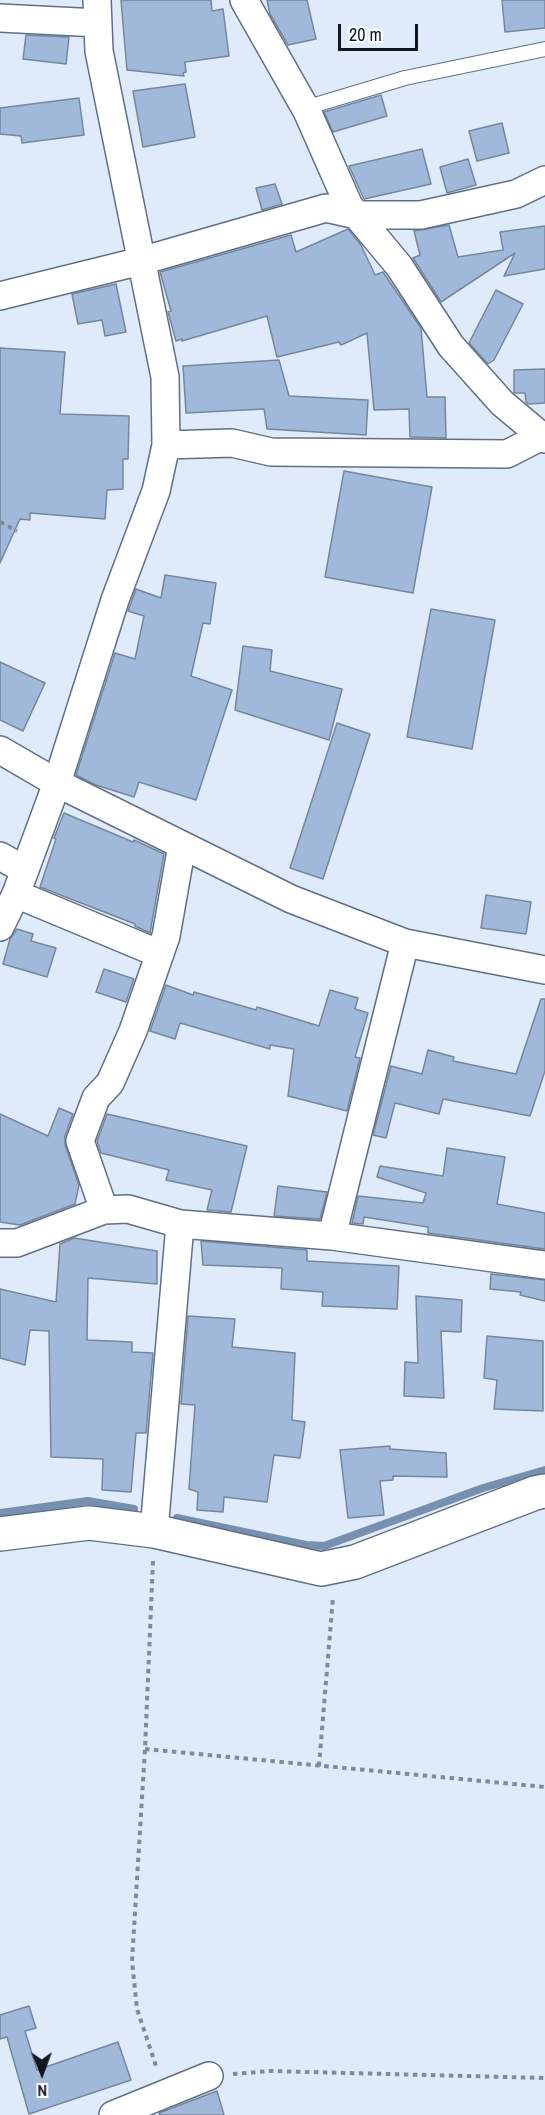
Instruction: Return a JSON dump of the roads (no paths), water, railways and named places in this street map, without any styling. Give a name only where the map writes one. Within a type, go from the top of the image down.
[{"type":"street","points":[[166,445],[232,443],[271,452],[507,454],[543,437],[502,403],[452,346],[399,266],[349,206],[305,108],[244,0]]},
{"type":"street","points":[[0,18],[97,12],[99,51],[165,377],[166,445],[156,491],[115,600],[57,783],[20,882],[0,927]]},
{"type":"street","points":[[0,296],[141,261],[326,208],[357,215],[421,215],[516,194],[545,180]]},
{"type":"street","points":[[0,750],[57,783],[291,899],[405,943],[545,970]]},
{"type":"street","points":[[104,1210],[80,1141],[96,1098],[110,1083],[125,1049],[160,954],[166,936],[182,845]]},
{"type":"street","points":[[0,856],[20,882],[160,954]]},
{"type":"street","points":[[333,1236],[405,943]]},
{"type":"street","points":[[0,1243],[18,1243],[104,1210],[128,1209],[180,1224],[333,1236],[545,1265]]},
{"type":"street","points":[[154,1531],[180,1224]]},
{"type":"street","points":[[0,1534],[89,1522],[154,1531],[321,1569],[355,1562],[475,1515],[545,1491]]},
{"type":"street","points":[[113,2115],[209,2076]]},
{"type":"lane","points":[[305,108],[405,78],[545,49]]},
{"type":"waterway","points":[[177,1518],[306,1545],[324,1546],[483,1488],[545,1470]]},
{"type":"waterway","points":[[0,1513],[88,1501],[134,1509]]}]
